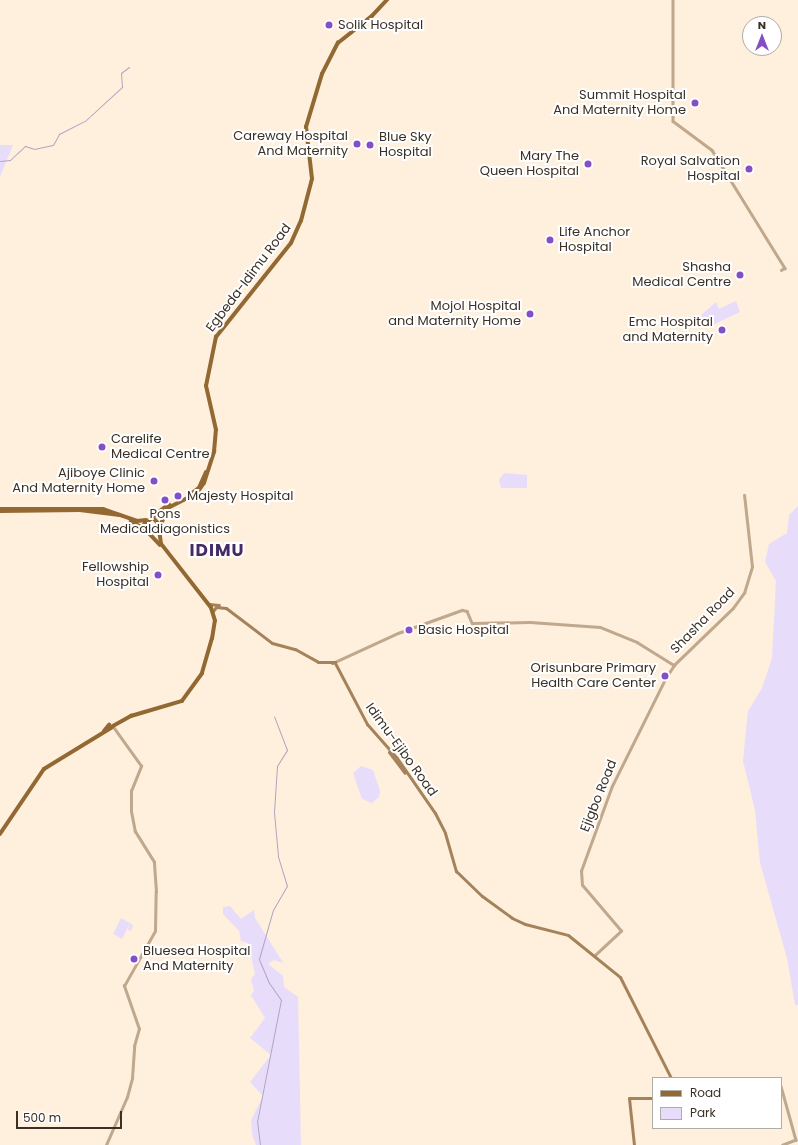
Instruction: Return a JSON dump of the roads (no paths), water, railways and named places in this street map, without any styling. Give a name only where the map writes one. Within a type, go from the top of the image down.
[{"type":"main road","name":"Egbeda-Idimu Road","points":[[159,527],[168,508],[197,493],[207,472],[214,439],[204,382],[214,336],[293,236],[310,185],[305,123],[325,62],[338,40],[386,0]]},
{"type":"main road","name":"Egbeda-Idimu Road","points":[[149,519],[169,504],[196,491],[207,472]]},
{"type":"main road","points":[[0,834],[44,769],[135,712],[181,700],[204,665],[212,633],[209,608],[146,529],[110,512],[58,509]]},
{"type":"main road","points":[[0,510],[103,509],[137,521],[156,519],[159,527],[161,544],[209,604],[213,611],[215,626],[206,663],[186,697],[176,705],[135,714],[112,726],[42,769],[0,830]]},
{"type":"main road","points":[[146,529],[149,519]]},
{"type":"main road","points":[[149,532],[159,527]]},
{"type":"main road","points":[[209,604],[226,606],[276,643],[297,648],[318,660],[334,663]]},
{"type":"main road","points":[[213,611],[216,607],[226,608],[272,642],[295,649],[318,662],[334,663]]},
{"type":"main road","name":"Idimu-Ejibo Road","points":[[334,663],[365,724],[398,763],[434,814],[457,874],[481,898],[512,919],[524,926],[567,937],[595,955],[624,986],[669,1077]]},
{"type":"main road","points":[[634,1145],[629,1098],[652,1098]]},
{"type":"street","points":[[673,0],[673,121],[712,150],[785,268],[782,270]]},
{"type":"street","name":"Shasha Road","points":[[674,665],[733,608],[744,593],[752,567],[744,495]]},
{"type":"street","points":[[334,663],[398,633],[462,610],[467,611],[472,623],[600,627],[627,637],[674,665]]},
{"type":"street","name":"Ejigbo Road","points":[[595,955],[621,931],[582,885],[580,875],[612,786],[674,665]]},
{"type":"street","points":[[106,1145],[127,1097],[132,1078],[134,1046],[139,1029],[124,986],[155,931],[156,919],[154,862],[135,832],[131,811],[130,793],[141,766],[112,726]]},
{"type":"street","points":[[782,1090],[796,1140],[783,1144]]},
{"type":"waterway","points":[[0,161],[10,160],[25,146],[34,149],[53,145],[59,134],[86,120],[122,87],[121,73],[129,67]]},
{"type":"waterway","points":[[260,1145],[257,1122],[281,1000],[269,983],[259,959],[273,910],[287,886],[278,856],[274,812],[277,766],[287,750],[274,716]]},
{"type":"place","name":"Solik Hospital","points":[[329,25]]},
{"type":"place","name":"Summit Hospital And Maternity Home","points":[[695,103]]},
{"type":"place","name":"Careway Hospital And Maternity","points":[[357,144]]},
{"type":"place","name":"Blue Sky Hospital","points":[[370,145]]},
{"type":"place","name":"Mary The Queen Hospital","points":[[588,164]]},
{"type":"place","name":"Royal Salvation Hospital","points":[[749,169]]},
{"type":"place","name":"Life Anchor Hospital","points":[[550,240]]},
{"type":"place","name":"Shasha Medical Centre","points":[[740,275]]},
{"type":"place","name":"Mojol Hospital and Maternity Home","points":[[530,314]]},
{"type":"place","name":"Emc Hospital and Maternity","points":[[722,330]]},
{"type":"place","name":"Carelife Medical Centre","points":[[102,447]]},
{"type":"place","name":"Ajiboye Clinic And Maternity Home","points":[[154,481]]},
{"type":"place","name":"Majesty Hospital","points":[[178,496]]},
{"type":"place","name":"Pons Medicaldiagonistics","points":[[165,500]]},
{"type":"place","name":"Fellowship Hospital","points":[[158,575]]},
{"type":"place","name":"Basic Hospital","points":[[409,630]]},
{"type":"place","name":"Orisunbare Primary Health Care Center","points":[[665,676]]},
{"type":"place","name":"Bluesea Hospital And Maternity","points":[[134,959]]},
{"type":"district","name":"IDIMU","points":[[217,551]]}]
